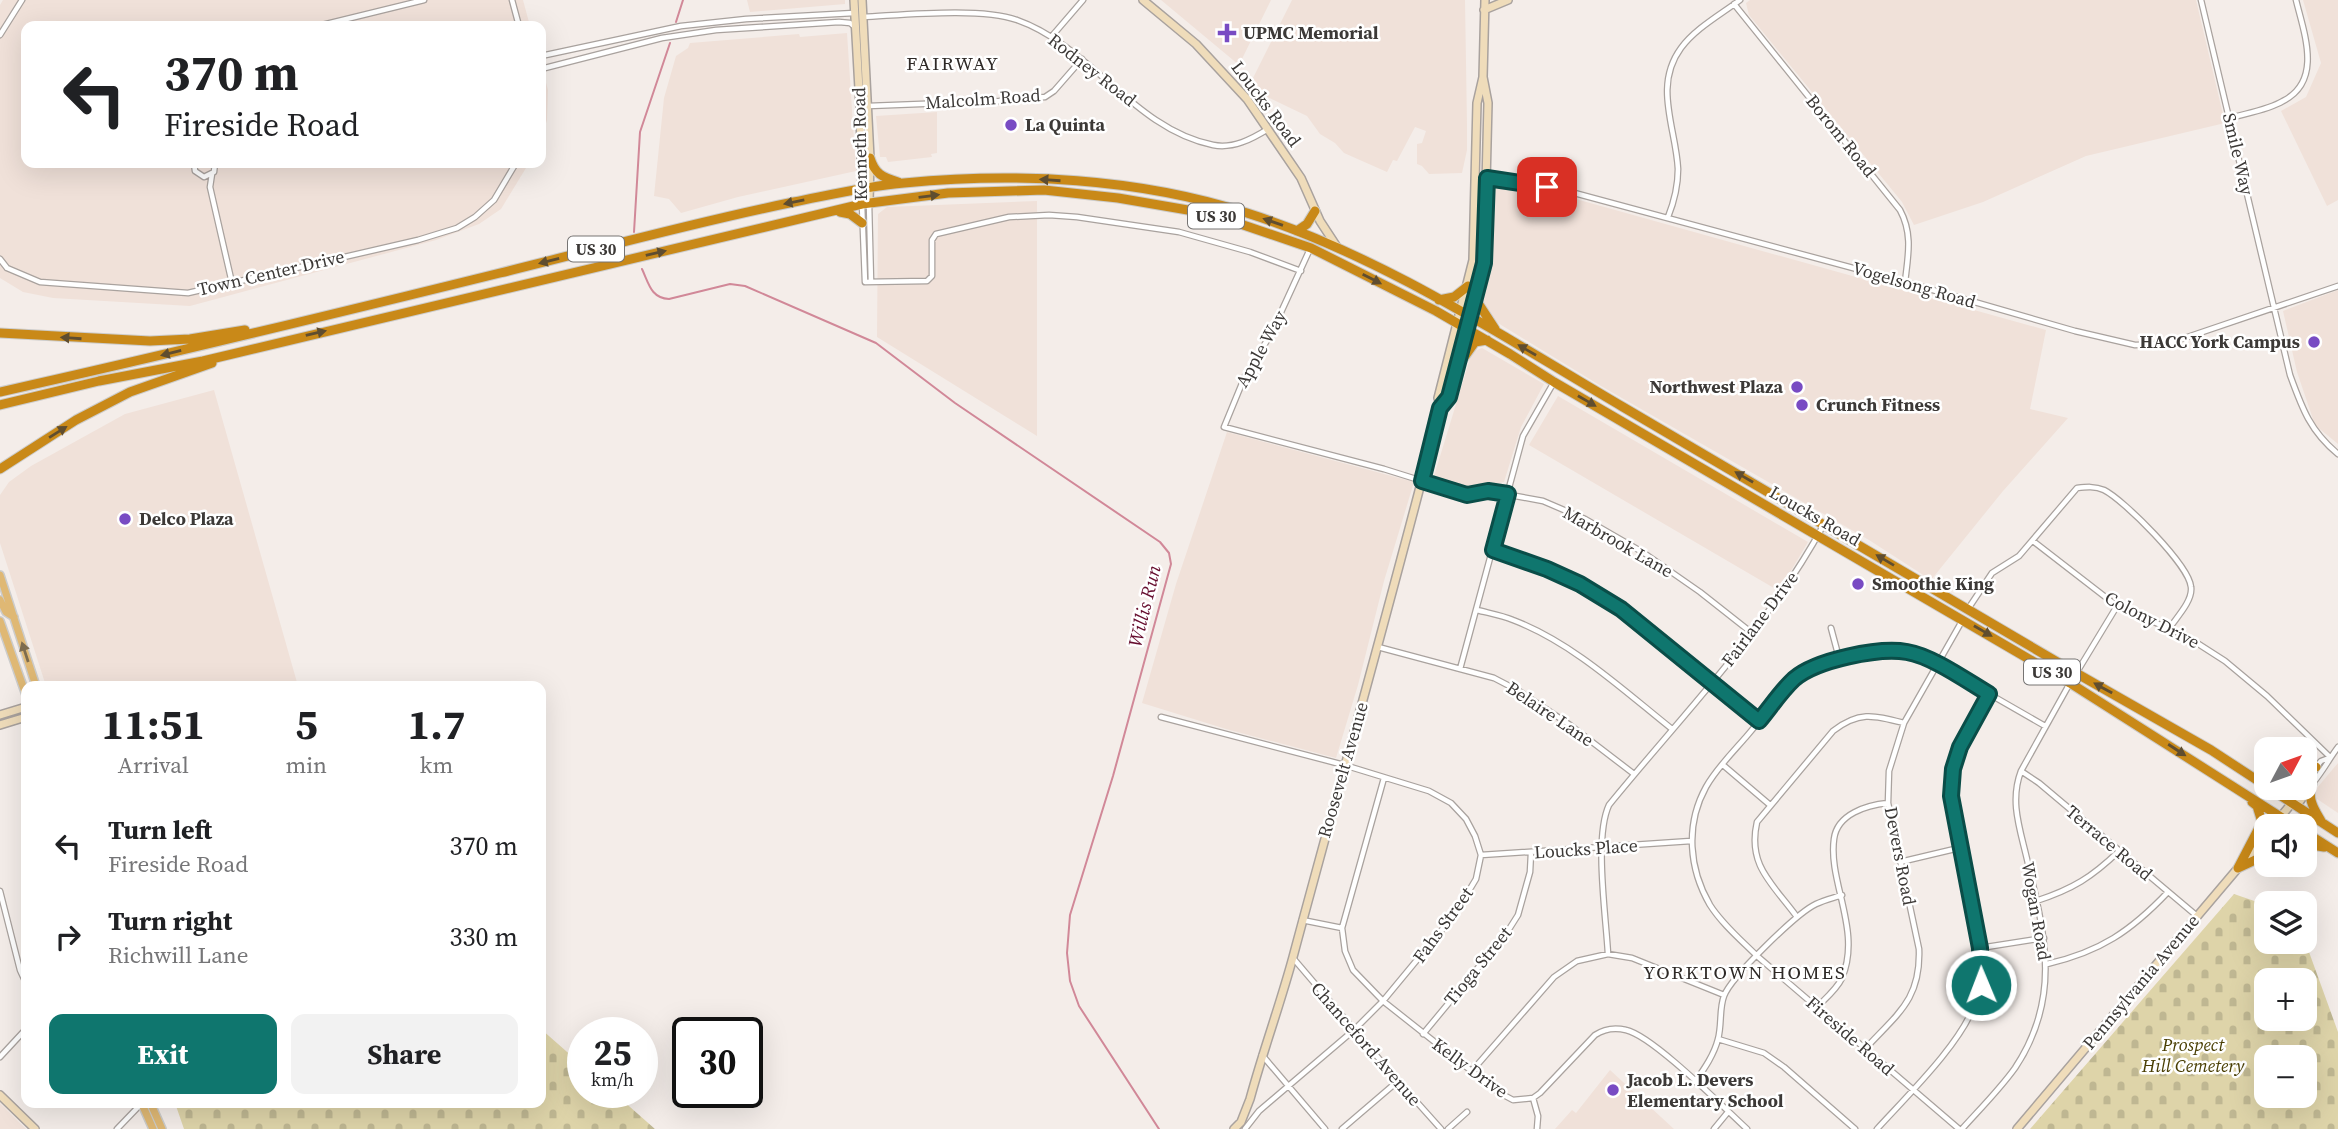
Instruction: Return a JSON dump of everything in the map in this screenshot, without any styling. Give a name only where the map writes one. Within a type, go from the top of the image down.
[{"type":"highway","points":[[870,158],[878,175],[899,183]]},
{"type":"highway","name":"US 30","points":[[0,392],[332,314],[757,209],[899,183],[979,177],[1104,184],[1243,211],[1336,247]]},
{"type":"highway","name":"US 30","points":[[0,405],[250,349],[865,203],[948,193],[1044,190],[1118,198],[1211,214],[1311,248]]},
{"type":"highway","points":[[835,211],[850,214],[862,223]]},
{"type":"highway","points":[[1297,230],[1307,224],[1315,211]]},
{"type":"highway","name":"Loucks Road","points":[[1336,247],[1386,270],[1498,333],[2254,778]]},
{"type":"highway","name":"Loucks Road","points":[[1311,248],[1487,340],[1554,382],[2070,683],[2276,814]]},
{"type":"highway","points":[[1439,300],[1454,297],[1472,287],[1478,303],[1498,333]]},
{"type":"highway","points":[[0,333],[99,340],[190,340],[332,314]]},
{"type":"highway","points":[[1458,366],[1475,342],[1487,340]]},
{"type":"highway","points":[[0,469],[76,420],[130,391],[250,349]]},
{"type":"highway","points":[[2232,785],[2257,806],[2262,818],[2253,842],[2238,868]]},
{"type":"highway","name":"Loucks Road","points":[[2288,800],[2338,833]]},
{"type":"highway","points":[[2311,800],[2322,823]]},
{"type":"highway","points":[[2317,839],[2334,850]]},
{"type":"highway","points":[[2238,868],[2254,861]]},
{"type":"main road","points":[[854,0],[860,28]]},
{"type":"main road","points":[[859,15],[862,0]]},
{"type":"main road","name":"Loucks Road","points":[[1143,0],[1210,58],[1247,99],[1305,185],[1315,211],[1336,247]]},
{"type":"main road","name":"Roosevelt Avenue","points":[[1441,407],[1438,398],[1463,326],[1472,287],[1477,113],[1483,77],[1485,0]]},
{"type":"main road","points":[[1484,10],[1508,0]]},
{"type":"main road","name":"Kenneth Road","points":[[860,28],[870,158],[865,188]]},
{"type":"main road","name":"Kenneth Road","points":[[860,28],[865,203]]},
{"type":"main road","name":"Roosevelt Avenue","points":[[1472,287],[1484,263],[1488,103],[1483,77]]},
{"type":"main road","points":[[1477,113],[1481,125],[1481,174],[1487,178]]},
{"type":"main road","name":"Roosevelt Avenue","points":[[1234,1129],[1241,1122],[1250,1099],[1293,957],[1441,407],[1449,397],[1458,366],[1463,326]]},
{"type":"main road","points":[[0,575],[34,681]]},
{"type":"main road","points":[[0,600],[6,612],[14,617]]},
{"type":"main road","points":[[0,621],[21,681]]},
{"type":"main road","points":[[0,715],[21,709]]},
{"type":"main road","points":[[0,725],[21,719]]},
{"type":"main road","points":[[2283,814],[2292,803],[2300,800]]},
{"type":"main road","name":"Pennsylvania Avenue","points":[[2017,1129],[2254,849]]},
{"type":"main road","points":[[0,1095],[35,1129]]},
{"type":"main road","points":[[146,1108],[153,1129]]},
{"type":"main road","points":[[147,1108],[162,1129]]},
{"type":"street","points":[[0,35],[22,0]]},
{"type":"street","points":[[338,21],[424,0]]},
{"type":"street","points":[[512,0],[518,21]]},
{"type":"street","points":[[1052,36],[1083,0]]},
{"type":"street","points":[[1668,217],[1676,192],[1678,168],[1667,114],[1667,86],[1671,67],[1681,48],[1698,31],[1740,0]]},
{"type":"street","name":"Smile Way","points":[[2201,0],[2290,374],[2309,424],[2338,454]]},
{"type":"street","points":[[2230,118],[2283,102],[2297,91],[2308,67],[2309,53],[2296,0]]},
{"type":"street","name":"Borom Road","points":[[1734,4],[1900,210],[1908,229],[1905,282]]},
{"type":"street","name":"Rodney Road","points":[[546,55],[681,26],[743,19],[993,14],[1017,20],[1052,36],[1146,113],[1170,128],[1214,145],[1246,142],[1269,128]]},
{"type":"street","points":[[546,68],[656,39],[716,30],[839,22],[860,28]]},
{"type":"street","name":"Malcolm Road","points":[[868,106],[1045,97],[1054,91],[1082,60]]},
{"type":"street","points":[[194,168],[210,187]]},
{"type":"street","points":[[214,168],[210,187],[232,283]]},
{"type":"street","name":"Town Center Drive","points":[[0,259],[7,268],[40,282],[188,293],[418,240],[457,228],[494,200],[513,168]]},
{"type":"street","points":[[199,176],[212,174]]},
{"type":"street","name":"Vogelsong Road","points":[[1487,178],[1567,191],[1668,217],[2075,331],[2135,345],[2167,344],[2338,286]]},
{"type":"street","name":"Kenneth Road","points":[[865,203],[871,282],[865,282],[862,223],[865,203]]},
{"type":"street","points":[[871,282],[930,279],[932,240],[941,232],[1009,216],[1049,215],[1136,225],[1204,238],[1301,271]]},
{"type":"street","name":"Apple Way","points":[[1224,428],[1245,376],[1271,334],[1311,248]]},
{"type":"street","points":[[1460,669],[1523,436],[1554,382]]},
{"type":"street","name":"Marbrook Lane","points":[[1224,428],[1467,495],[1488,491],[1543,501],[1585,519],[1644,552],[1752,633]]},
{"type":"street","points":[[1968,609],[1992,573],[2019,556],[2077,488],[2101,489],[2113,496],[2148,527],[2185,571],[2191,592],[2168,630]]},
{"type":"street","name":"Fairlane Drive","points":[[1608,954],[1601,846],[1603,817],[1609,805],[1752,633],[1784,591],[1824,524]]},
{"type":"street","name":"Colony Drive","points":[[2033,541],[2117,606],[2203,645],[2245,676],[2330,757]]},
{"type":"street","points":[[1493,550],[1547,569],[1580,584],[1611,603],[1759,721]]},
{"type":"street","points":[[2077,673],[2117,606]]},
{"type":"street","points":[[1476,610],[1512,620],[1547,637],[1588,663],[1672,729]]},
{"type":"street","name":"Devers Road","points":[[1865,1049],[1911,998],[1920,971],[1919,948],[1888,803],[1889,771],[1904,723],[1963,620]]},
{"type":"street","points":[[1831,628],[1839,658]]},
{"type":"street","name":"Belaire Lane","points":[[1378,647],[1494,678],[1570,725],[1634,774]]},
{"type":"street","name":"Fireside Road","points":[[1961,1129],[1757,956],[1726,926],[1711,907],[1692,861],[1691,841],[1696,813],[1705,788],[1794,679],[1811,668],[1839,658],[1871,653],[1907,652],[1937,664],[2045,726]]},
{"type":"street","name":"Wogan Road","points":[[1961,1129],[2015,1068],[2035,1031],[2047,964],[2015,802],[2015,786],[2070,683]]},
{"type":"street","points":[[1877,1129],[1965,1026],[1981,985],[1980,948],[1951,796],[1953,769],[1960,747],[1989,694]]},
{"type":"street","points":[[1797,917],[1759,866],[1753,838],[1757,822],[1833,731],[1844,723],[1857,716],[1877,716],[1904,723]]},
{"type":"street","points":[[1161,717],[1344,765],[1429,791],[1451,803],[1466,818],[1480,855]]},
{"type":"street","points":[[2317,774],[2327,766],[2338,747]]},
{"type":"street","points":[[2317,766],[2320,761],[2330,757]]},
{"type":"street","points":[[1723,765],[1770,805]]},
{"type":"street","name":"Terrace Road","points":[[2021,771],[2039,783],[2197,916]]},
{"type":"street","name":"Kelly Drive","points":[[1384,778],[1342,928],[1345,951],[1353,970],[1383,1002],[1471,1072],[1513,1100],[1532,1098],[1540,1093],[1595,1035],[1607,1029],[1627,1030],[1638,1034],[1747,1129]]},
{"type":"street","points":[[1818,1007],[1841,981],[1846,964],[1846,914],[1835,864],[1833,838],[1841,823],[1856,811],[1888,803]]},
{"type":"street","name":"Loucks Place","points":[[1480,855],[1691,841]]},
{"type":"street","points":[[1900,862],[1959,848]]},
{"type":"street","points":[[2036,901],[2081,884],[2119,851]]},
{"type":"street","name":"Tioga Street","points":[[1423,1034],[1506,934],[1518,915],[1530,872],[1531,853]]},
{"type":"street","name":"Fahs Street","points":[[1245,1129],[1252,1124],[1259,1111],[1383,1002],[1455,914],[1476,879],[1480,855]]},
{"type":"street","points":[[0,891],[21,972]]},
{"type":"street","points":[[2047,964],[2085,954],[2108,943],[2144,918],[2168,892]]},
{"type":"street","points":[[1695,1082],[1710,1060],[1718,1039],[1724,995],[1757,956],[1797,917],[1815,904],[1842,895]]},
{"type":"street","points":[[1301,920],[1342,928]]},
{"type":"street","points":[[1980,948],[2044,938]]},
{"type":"street","points":[[1471,1072],[1554,977],[1577,961],[1608,954],[1632,958],[1724,995]]},
{"type":"street","name":"Chanceford Avenue","points":[[1293,957],[1441,1129]]},
{"type":"street","points":[[0,1056],[21,1034]]},
{"type":"street","points":[[1718,1039],[1764,1053],[1856,1129]]},
{"type":"street","points":[[1262,1055],[1325,1129]]},
{"type":"street","points":[[1342,1129],[1398,1082]]},
{"type":"street","points":[[1532,1098],[1538,1116],[1537,1129]]},
{"type":"street","points":[[117,1129],[139,1108]]},
{"type":"street","points":[[1448,1129],[1467,1112]]},
{"type":"street","points":[[1714,1129],[1728,1112]]},
{"type":"shaded area","points":[[3,0],[523,0],[529,21],[21,21],[21,168],[526,168],[501,209],[479,224],[436,240],[190,306],[53,298],[23,292],[0,278],[0,5]]},
{"type":"shaded area","points":[[747,0],[845,0],[845,4],[750,12]]},
{"type":"shaded area","name":"UPMC Memorial","points":[[1161,0],[1271,0],[1239,65]]},
{"type":"shaded area","points":[[1292,0],[1465,0],[1467,150],[1462,173],[1429,174],[1417,164],[1417,144],[1422,143],[1426,131],[1415,127],[1397,161],[1393,160],[1387,172],[1344,153],[1335,143],[1320,134],[1307,116],[1261,94],[1255,88],[1253,78]]},
{"type":"shaded area","points":[[1750,0],[2196,0],[2225,123],[2086,156],[1983,202],[1914,225],[1902,202],[1749,15],[1746,3]]},
{"type":"shaded area","points":[[2303,0],[2338,0],[2338,200],[2327,206],[2281,111],[2306,97],[2321,63]]},
{"type":"shaded area","points":[[847,33],[856,171],[738,197],[681,213],[669,199],[654,196],[664,98],[676,56],[688,48],[690,43]]},
{"type":"shaded area","points":[[546,83],[548,90],[546,123]]},
{"type":"shaded area","points":[[937,112],[937,153],[931,154],[932,157],[888,162],[886,157],[880,157],[876,116]]},
{"type":"shaded area","points":[[1500,182],[1565,196],[2046,330],[2030,409],[2068,418],[2003,491],[1931,580],[1869,540],[1601,386],[1493,320],[1482,301],[1494,186]]},
{"type":"shaded area","points":[[1037,201],[1037,436],[877,337],[878,214],[887,207]]},
{"type":"shaded area","name":"HACC York Campus","points":[[2338,290],[2338,444],[2315,425],[2297,372],[2283,311]]},
{"type":"shaded area","points":[[1482,348],[1544,384],[1521,427],[1504,482],[1471,489],[1434,476],[1472,352]]},
{"type":"shaded area","name":"Delco Plaza","points":[[214,390],[297,681],[44,681],[0,543],[0,495],[9,482],[31,466],[125,414]]},
{"type":"shaded area","points":[[1558,396],[1808,542],[1779,591],[1529,445]]},
{"type":"shaded area","points":[[1227,432],[1414,482],[1336,758],[1226,729],[1142,703],[1176,584]]},
{"type":"shaded area","points":[[2338,763],[2338,813],[2317,799],[2317,788]]},
{"type":"shaded area","name":"Jacob L. Devers Elementary School","points":[[1610,1070],[1674,1129],[1555,1129],[1572,1110],[1576,1113]]},
{"type":"shaded area","points":[[0,1103],[26,1129],[0,1129]]},
{"type":"green space","name":"Prospect Hill Cemetery","points":[[2234,894],[2254,901],[2254,954],[2310,954],[2315,968],[2254,968],[2254,1031],[2317,1031],[2317,974],[2338,1032],[2338,1129],[2030,1129]]},
{"type":"green space","points":[[546,1033],[567,1052],[567,1108],[631,1108],[655,1129],[184,1129],[177,1108],[546,1108]]},
{"type":"waterway","points":[[676,22],[683,0]]},
{"type":"waterway","points":[[634,232],[640,132],[670,43]]},
{"type":"waterway","name":"Willis Run","points":[[642,269],[651,289],[663,298],[669,299],[730,284],[745,286],[876,343],[955,403],[1160,542],[1169,553],[1171,564],[1113,776],[1070,915],[1067,953],[1070,981],[1079,1006],[1159,1129]]},
{"type":"place","name":"UPMC Memorial","points":[[1227,33]]},
{"type":"place","name":"La Quinta","points":[[1011,125]]},
{"type":"place","name":"HACC York Campus","points":[[2314,342]]},
{"type":"place","name":"Northwest Plaza","points":[[1797,387]]},
{"type":"place","name":"Crunch Fitness","points":[[1802,405]]},
{"type":"place","name":"Delco Plaza","points":[[125,519]]},
{"type":"place","name":"Smoothie King","points":[[1858,584]]},
{"type":"place","name":"Jacob L. Devers Elementary School","points":[[1613,1090]]},
{"type":"district","name":"FAIRWAY","points":[[953,63]]},
{"type":"district","name":"YORKTOWN HOMES","points":[[1745,972]]},
{"type":"route","points":[[1547,187],[1487,178],[1484,263],[1449,397],[1440,408],[1422,481],[1467,495],[1488,491],[1508,494],[1493,550],[1580,584],[1621,609],[1759,721],[1794,679],[1811,668],[1839,658],[1871,653],[1907,652],[1937,664],[1989,694],[1960,747],[1953,769],[1951,796],[1980,948],[1981,985]]}]
